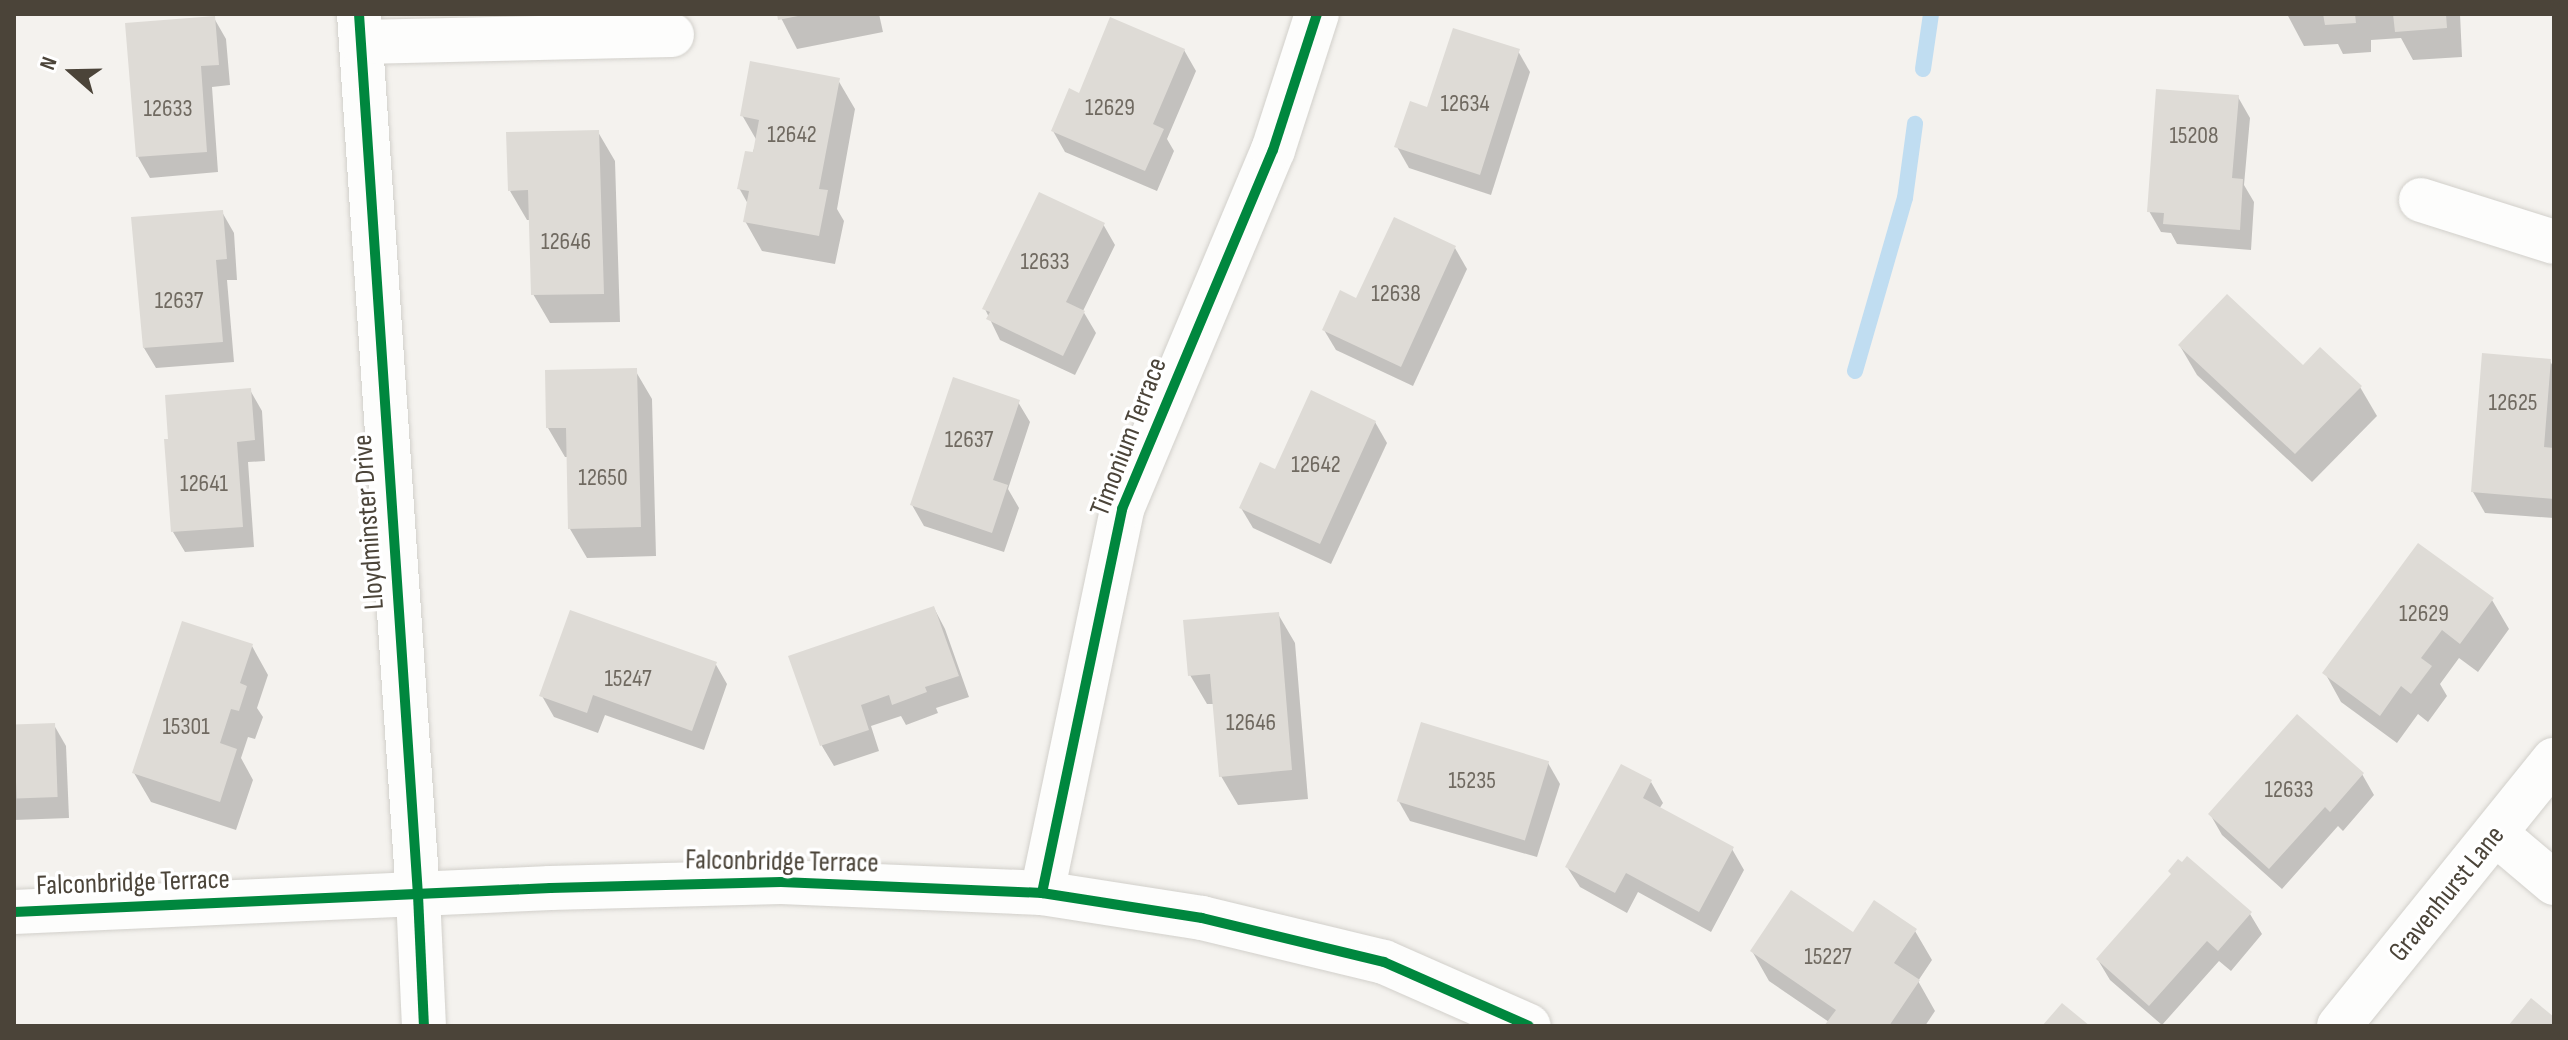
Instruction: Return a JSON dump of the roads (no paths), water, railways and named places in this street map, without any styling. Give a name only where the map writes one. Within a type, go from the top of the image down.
[{"type":"street","name":"Timonium Terrace","points":[[1042,893],[1122,509],[1273,150],[1317,14]]},
{"type":"street","points":[[360,28],[672,35]]},
{"type":"street","name":"Lloydminster Drive","points":[[360,28],[424,1026]]},
{"type":"street","points":[[2421,200],[2554,242]]},
{"type":"street","name":"Gravenhurst Lane","points":[[2339,1026],[2554,760]]},
{"type":"street","points":[[2496,834],[2554,883]]},
{"type":"street","name":"Falconbridge Terrace","points":[[14,912],[550,888],[781,882],[1042,893],[1202,918],[1384,962],[1529,1026]]},
{"type":"waterway","points":[[1923,69],[1931,14]]},
{"type":"waterway","points":[[1855,371],[1905,198],[1915,124]]}]
